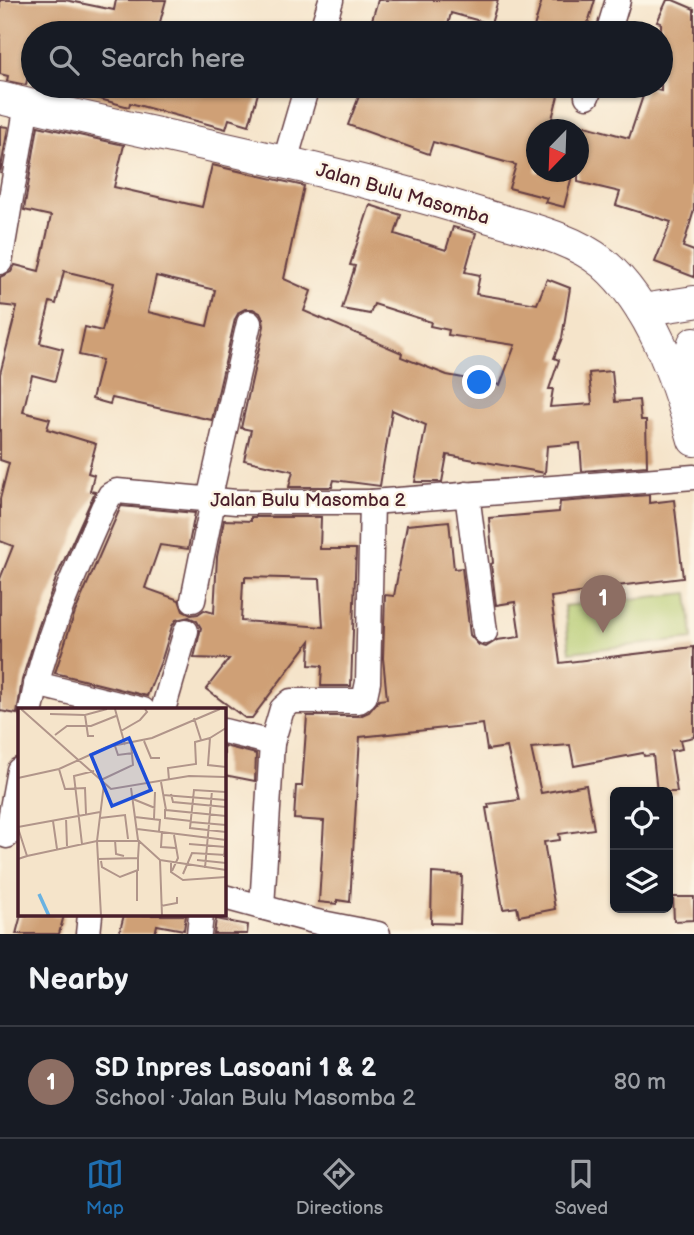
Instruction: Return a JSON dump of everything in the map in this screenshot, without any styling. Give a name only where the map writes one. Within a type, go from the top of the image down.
[{"type":"street","points":[[325,21],[331,0]]},
{"type":"street","points":[[612,21],[618,0]]},
{"type":"street","points":[[285,160],[303,98]]},
{"type":"street","points":[[0,262],[13,101]]},
{"type":"street","name":"Jalan Bulu Masomba","points":[[13,101],[285,160],[423,196],[583,250],[603,264],[642,310],[679,385],[694,440]]},
{"type":"street","points":[[642,310],[694,302]]},
{"type":"street","points":[[193,600],[211,500],[249,323]]},
{"type":"street","points":[[679,385],[694,343]]},
{"type":"street","name":"Jalan Bulu Masomba 2","points":[[31,708],[60,606],[103,508],[113,492],[211,500],[372,502],[694,477]]},
{"type":"street","points":[[467,494],[485,632]]},
{"type":"street","points":[[262,907],[272,743],[282,709],[291,701],[359,701],[365,696],[368,682],[372,502]]},
{"type":"street","points":[[164,708],[186,631]]},
{"type":"street","points":[[36,684],[135,708]]},
{"type":"street","points":[[226,732],[272,743]]},
{"type":"street","points":[[9,837],[18,777]]},
{"type":"street","points":[[226,898],[317,922],[378,934]]},
{"type":"street","points":[[88,934],[90,916]]},
{"type":"street","points":[[199,934],[201,916]]},
{"type":"green space","points":[[688,593],[693,639],[570,652],[564,606]]},
{"type":"building","points":[[0,0],[65,0],[114,10],[116,0],[166,0],[160,21],[21,21],[21,84],[7,81],[8,76],[0,74]]},
{"type":"building","points":[[378,0],[498,0],[492,21],[480,21],[451,13],[449,21],[372,21]]},
{"type":"building","points":[[542,0],[595,0],[589,21],[536,21]]},
{"type":"building","points":[[667,0],[694,9],[694,210],[683,247],[694,251],[694,277],[655,262],[671,222],[616,205],[620,192],[578,182],[589,182],[589,127],[629,138],[642,98],[673,98],[673,21],[657,21]]},
{"type":"building","points":[[96,98],[257,98],[249,125],[229,119],[226,129],[130,103],[129,107]]},
{"type":"building","points":[[358,98],[557,98],[552,119],[526,119],[526,182],[570,182],[564,207],[545,202],[547,198],[509,188],[516,165],[433,142],[429,154],[348,125]]},
{"type":"building","points":[[0,126],[8,127],[0,174]]},
{"type":"building","points":[[38,126],[124,145],[114,187],[202,207],[212,165],[304,186],[284,279],[311,291],[304,311],[402,353],[401,357],[447,375],[500,385],[515,345],[448,335],[449,330],[430,326],[431,322],[374,304],[370,314],[342,309],[355,266],[350,265],[370,205],[401,215],[395,234],[446,250],[453,227],[476,233],[465,272],[480,275],[476,294],[537,304],[547,279],[570,288],[562,338],[554,358],[559,360],[549,389],[553,389],[550,407],[592,404],[589,373],[612,371],[615,402],[639,400],[641,420],[646,420],[647,466],[582,471],[580,443],[547,446],[545,473],[447,455],[442,482],[415,482],[426,425],[392,410],[380,486],[334,480],[332,487],[289,487],[293,471],[244,460],[251,430],[241,428],[264,326],[260,313],[245,309],[239,312],[235,319],[212,420],[112,398],[110,404],[92,399],[102,360],[79,355],[85,327],[102,331],[114,283],[64,271],[56,304],[50,302],[40,343],[63,349],[55,381],[32,375],[23,412],[50,419],[47,429],[96,444],[88,473],[94,475],[90,491],[95,492],[57,576],[38,628],[22,680],[17,714],[0,711],[0,579],[13,546],[0,541],[0,499],[9,463],[0,460],[0,374],[17,307],[0,305],[0,277],[11,272],[15,265],[39,271],[51,216],[24,210]],"holes":[[[156,276],[215,290],[207,326],[148,312]]]},
{"type":"building","points":[[649,495],[649,503],[674,500],[683,578],[551,597],[560,663],[694,647],[694,737],[680,740],[682,749],[671,751],[677,792],[673,792],[673,787],[656,787],[653,755],[644,756],[643,753],[574,766],[570,745],[531,748],[541,793],[586,785],[594,829],[559,834],[560,840],[544,842],[555,909],[519,916],[517,907],[503,909],[486,808],[489,808],[488,804],[519,800],[507,747],[487,750],[483,724],[360,737],[350,902],[319,902],[324,821],[294,819],[296,786],[302,786],[307,716],[360,716],[369,712],[379,700],[387,699],[383,658],[385,595],[394,596],[407,525],[449,521],[454,569],[462,568],[470,635],[479,645],[486,647],[497,640],[520,637],[515,602],[496,605],[489,518],[559,512],[560,502]]},
{"type":"building","points":[[121,506],[195,513],[188,549],[160,545],[145,588],[179,600],[183,611],[191,615],[204,610],[214,613],[217,557],[224,520],[251,521],[251,517],[321,517],[320,549],[356,549],[351,686],[321,686],[322,666],[309,665],[310,641],[252,718],[245,718],[206,689],[229,659],[194,658],[201,628],[197,621],[189,617],[176,620],[172,626],[147,696],[55,673],[75,612]],"holes":[[[245,577],[320,579],[323,627],[241,621]]]},
{"type":"building","points":[[226,746],[256,754],[255,781],[226,775]]},
{"type":"building","points":[[432,873],[462,875],[460,924],[431,923]]},
{"type":"building","points":[[673,897],[694,897],[694,920],[674,921]]},
{"type":"building","points":[[21,916],[64,916],[59,934],[16,934]]},
{"type":"building","points":[[124,916],[186,916],[184,930],[157,925],[155,934],[119,934]]},
{"type":"building","points":[[216,919],[248,925],[247,934],[214,934]]},
{"type":"place","name":"SD Inpres Lasoani 1 & 2","points":[[603,633]]}]
